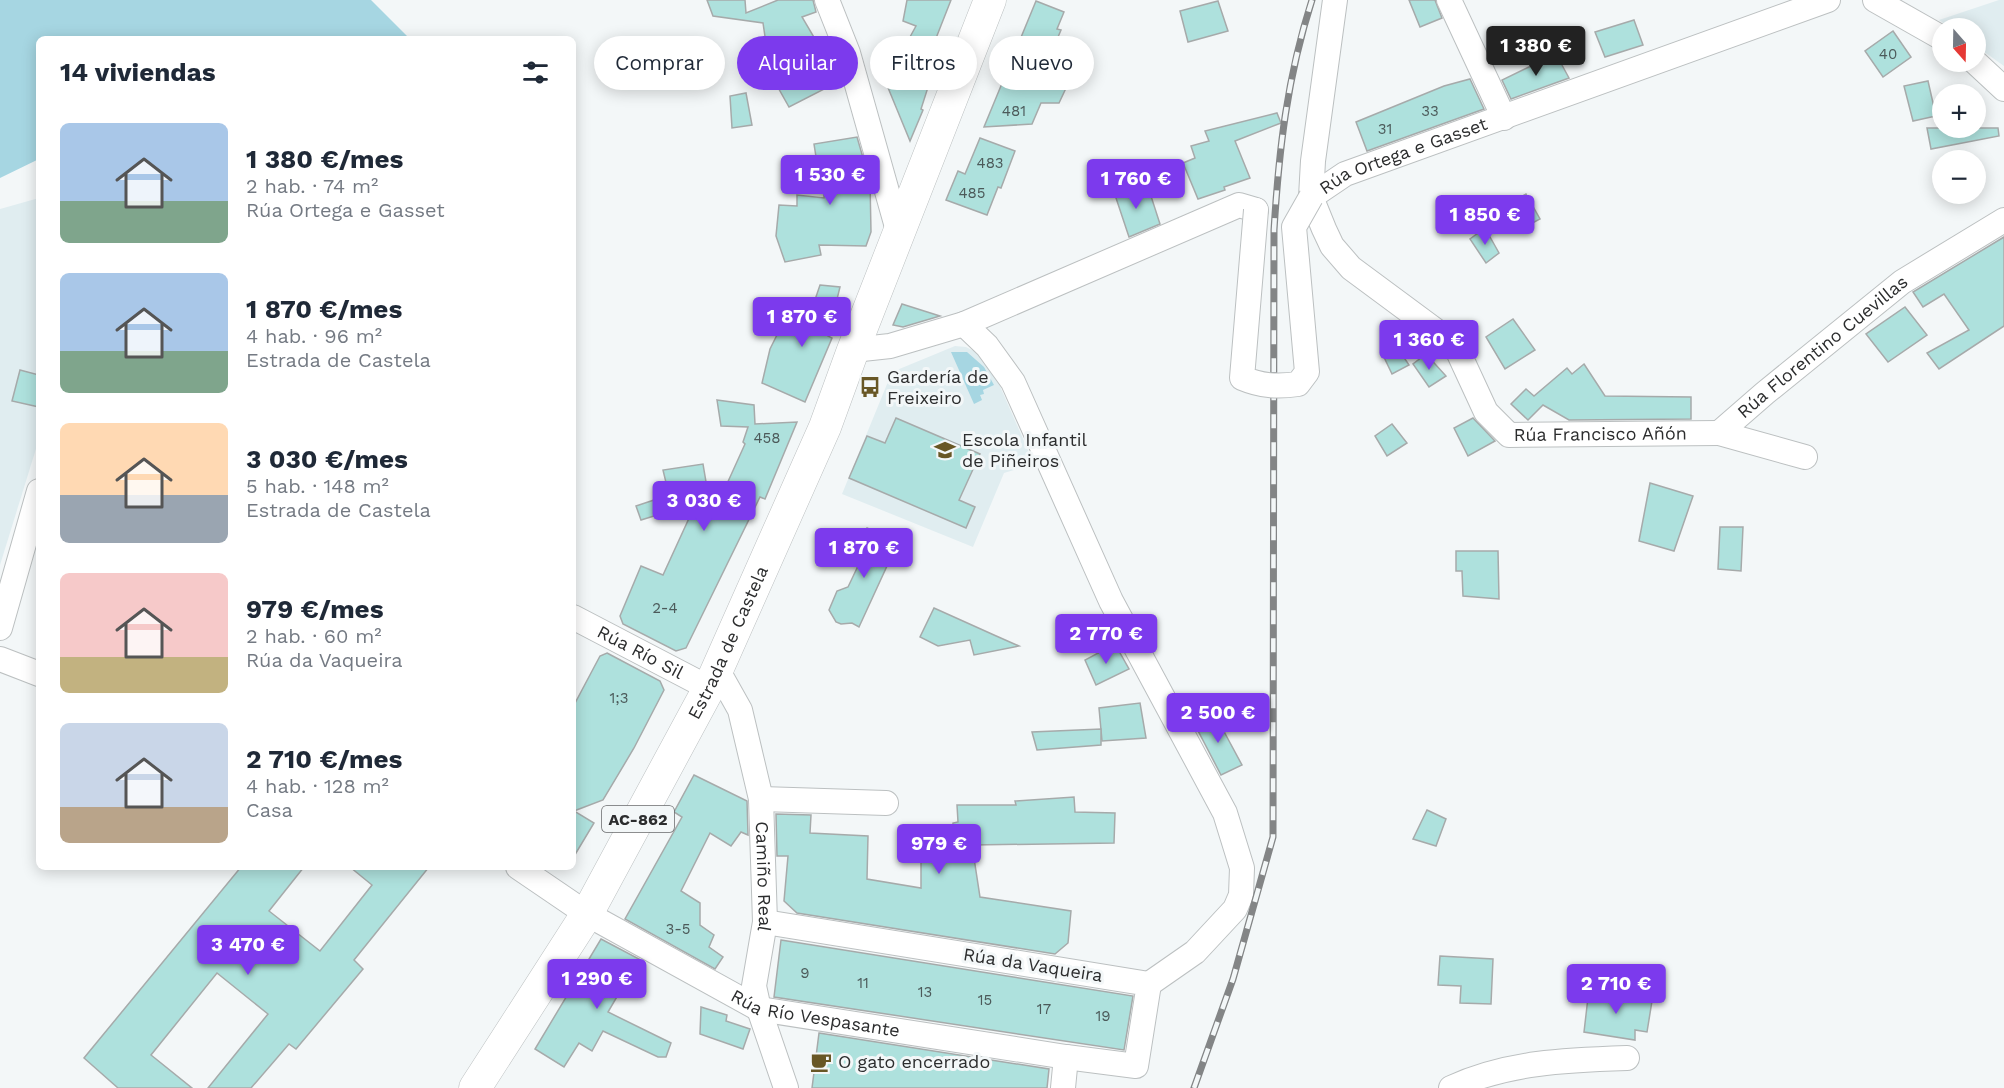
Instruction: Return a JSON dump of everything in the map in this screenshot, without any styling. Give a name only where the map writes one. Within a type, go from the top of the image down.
[{"type":"main road","name":"Estrada de Castela","points":[[475,1088],[587,914],[713,678],[825,427],[990,0]]},
{"type":"street","points":[[827,0],[848,53],[899,234]]},
{"type":"street","points":[[1311,197],[1313,161],[1335,0]]},
{"type":"street","points":[[1449,0],[1504,118]]},
{"type":"street","name":"Rúa Ortega e Gasset","points":[[853,350],[890,346],[964,324],[1239,205],[1256,210],[1242,378],[1258,385],[1298,384],[1307,372],[1294,227],[1311,197],[1345,174],[1828,0]]},
{"type":"street","points":[[1875,0],[1932,32]]},
{"type":"street","points":[[1986,72],[2004,89]]},
{"type":"street","name":"Rúa Francisco Añón","points":[[1311,197],[1332,246],[1351,268],[1455,345],[1486,412],[1509,435],[1719,433]]},
{"type":"street","name":"Rúa Florentino Cuevillas","points":[[1719,433],[1902,282],[2004,220]]},
{"type":"street","points":[[964,324],[987,346],[1013,382],[1111,601],[1225,813],[1242,868],[1241,895],[1235,909],[1195,952],[1149,984],[1136,1066],[1066,1057],[1063,1088]]},
{"type":"street","name":"Rúa Florentino Cuevillas","points":[[1719,433],[1805,457]]},
{"type":"street","points":[[0,628],[36,502]]},
{"type":"street","name":"Rúa Río Sil","points":[[576,618],[713,678]]},
{"type":"street","points":[[0,658],[36,673]]},
{"type":"street","name":"Camiño Real","points":[[713,678],[740,710],[761,799],[765,922],[754,986],[759,1009],[786,1088]]},
{"type":"street","points":[[761,799],[886,803]]},
{"type":"street","name":"Rúa Río Vespasante","points":[[522,870],[587,914],[759,1009],[1066,1057]]},
{"type":"street","name":"Rúa da Vaqueira","points":[[765,922],[1149,984]]},
{"type":"street","points":[[1452,1088],[1473,1078],[1509,1068],[1563,1060],[1627,1058]]},
{"type":"shaded area","points":[[0,0],[371,0],[407,36],[36,36],[36,160],[0,178]]},
{"type":"shaded area","points":[[2004,0],[2004,66],[1986,53],[1986,18],[1945,18]]},
{"type":"shaded area","points":[[36,199],[36,449],[0,565],[0,209]]},
{"type":"shaded area","name":"Escola Infantil de Piñeiros","points":[[955,346],[966,347],[974,351],[992,368],[1034,464],[1004,473],[973,547],[842,494],[892,372]]},
{"type":"shaded area","points":[[951,352],[967,352],[984,367],[994,385],[983,390],[984,394],[980,395],[982,400],[974,404]]},
{"type":"building","points":[[707,0],[745,0],[746,13],[778,0],[813,0],[816,12],[802,17],[813,36],[765,36],[763,23],[713,16]]},
{"type":"building","points":[[907,0],[951,0],[937,36],[911,36],[916,26],[903,21]]},
{"type":"building","points":[[1409,0],[1435,0],[1442,18],[1420,27]]},
{"type":"building","points":[[1036,1],[1064,12],[1057,29],[1061,30],[1058,36],[1022,36]]},
{"type":"building","points":[[1218,1],[1228,31],[1188,42],[1180,11]]},
{"type":"building","points":[[1634,20],[1643,45],[1605,57],[1595,32]]},
{"type":"building","points":[[1893,31],[1911,57],[1883,77],[1865,51]]},
{"type":"building","points":[[1556,54],[1569,78],[1511,99],[1502,80]]},
{"type":"building","points":[[1470,79],[1484,109],[1367,151],[1356,122],[1444,86]]},
{"type":"building","points":[[1928,81],[1932,98],[1932,117],[1913,121],[1904,86]]},
{"type":"building","points":[[779,90],[822,90],[789,107]]},
{"type":"building","points":[[889,90],[927,90],[921,109],[923,110],[910,141]]},
{"type":"building","points":[[999,90],[1065,90],[1059,103],[1041,103],[1032,124],[984,127]]},
{"type":"building","points":[[746,93],[752,125],[732,128],[730,96]]},
{"type":"building","points":[[1277,113],[1281,123],[1235,141],[1250,178],[1198,199],[1183,163],[1195,158],[1191,146],[1209,141],[1205,131]]},
{"type":"building","points":[[1927,128],[1932,128],[1932,138],[1986,138],[1986,128],[1998,128],[1999,136],[1931,149]]},
{"type":"building","points":[[857,137],[870,182],[871,232],[866,246],[819,245],[821,255],[785,262],[776,236],[779,205],[797,206],[797,195],[824,198],[825,165],[817,163],[814,144]]},
{"type":"building","points":[[980,138],[1015,151],[1001,188],[998,187],[987,215],[946,200],[958,171],[965,174]]},
{"type":"building","points":[[1130,183],[1137,199],[1150,193],[1160,224],[1129,237],[1113,189]]},
{"type":"building","points":[[1526,194],[1540,219],[1525,227],[1509,203]]},
{"type":"building","points":[[1485,228],[1499,253],[1486,263],[1470,239]]},
{"type":"building","points":[[2004,237],[2004,326],[1939,369],[1927,353],[1969,330],[1944,294],[1923,307],[1913,292]]},
{"type":"building","points":[[820,285],[840,287],[828,336],[832,338],[805,402],[762,383],[770,349],[785,319],[800,325],[803,335]]},
{"type":"building","points":[[902,304],[940,316],[903,327],[893,325]]},
{"type":"building","points":[[1905,307],[1927,335],[1888,362],[1866,334]]},
{"type":"building","points":[[1513,319],[1535,350],[1505,369],[1486,337]]},
{"type":"building","points":[[1395,344],[1409,365],[1392,374],[1382,353]]},
{"type":"building","points":[[1426,354],[1446,376],[1429,387],[1413,364]]},
{"type":"building","points":[[1584,364],[1605,396],[1691,397],[1691,419],[1569,420],[1543,405],[1528,420],[1511,404],[1526,389],[1534,396],[1567,368],[1572,374]]},
{"type":"building","points":[[20,370],[36,374],[36,406],[12,401]]},
{"type":"building","points":[[717,400],[754,405],[755,424],[797,422],[765,499],[760,497],[686,648],[676,651],[623,624],[620,616],[641,566],[663,575],[696,503],[641,520],[636,506],[669,495],[663,470],[703,464],[712,517],[745,444],[743,442],[748,427],[721,426]]},
{"type":"building","points":[[896,418],[980,454],[959,500],[975,507],[966,528],[849,478],[867,436],[885,443]]},
{"type":"building","points":[[1473,418],[1495,441],[1468,456],[1454,428]]},
{"type":"building","points":[[1392,424],[1407,443],[1387,456],[1375,436]]},
{"type":"building","points":[[1650,483],[1693,496],[1674,551],[1639,541]]},
{"type":"building","points":[[1720,527],[1743,527],[1741,571],[1718,569]]},
{"type":"building","points":[[867,528],[898,542],[859,627],[852,623],[841,624],[836,622],[829,610],[837,591],[848,587],[858,566],[853,564]]},
{"type":"building","points":[[1456,551],[1498,551],[1499,599],[1463,596],[1462,571],[1456,571]]},
{"type":"building","points":[[934,608],[1019,646],[974,655],[970,640],[938,646],[920,637]]},
{"type":"building","points":[[1115,644],[1129,669],[1096,685],[1085,660]]},
{"type":"building","points":[[607,653],[660,681],[664,690],[634,748],[603,800],[576,810],[576,701],[600,656]]},
{"type":"building","points":[[1140,703],[1146,738],[1102,741],[1099,708]]},
{"type":"building","points":[[1214,713],[1242,765],[1221,775],[1194,723]]},
{"type":"building","points":[[1101,729],[1101,745],[1037,750],[1032,732]]},
{"type":"building","points":[[694,775],[747,801],[748,835],[741,832],[731,846],[710,833],[681,891],[700,903],[700,925],[714,935],[709,947],[723,957],[715,969],[625,919],[682,817],[674,812]]},
{"type":"building","points":[[1074,797],[1075,812],[1115,813],[1114,843],[972,845],[980,897],[1071,911],[1068,943],[1055,954],[797,913],[784,901],[788,856],[777,856],[776,814],[811,815],[810,833],[868,836],[867,879],[921,888],[921,828],[953,831],[953,823],[958,822],[957,805],[1016,805],[1015,801]]},
{"type":"building","points":[[1427,810],[1446,819],[1436,846],[1413,839]]},
{"type":"building","points":[[576,812],[594,823],[576,853]]},
{"type":"building","points":[[239,870],[302,870],[269,911],[320,951],[372,885],[354,870],[427,870],[354,960],[363,969],[296,1049],[289,1044],[251,1088],[208,1088],[268,1014],[217,973],[151,1055],[192,1088],[118,1088],[84,1058]]},
{"type":"building","points":[[601,939],[639,959],[608,1012],[671,1043],[666,1057],[658,1057],[603,1031],[592,1051],[579,1043],[564,1067],[535,1049]]},
{"type":"building","points":[[781,940],[1133,996],[1124,1050],[774,997]]},
{"type":"building","points":[[1440,956],[1493,959],[1491,1004],[1460,1003],[1461,986],[1438,985]]},
{"type":"building","points":[[1589,989],[1652,1001],[1647,1032],[1635,1030],[1635,1040],[1584,1032]]},
{"type":"building","points":[[701,1007],[727,1015],[726,1021],[750,1029],[743,1049],[700,1034]]},
{"type":"building","points":[[819,1033],[1049,1069],[1047,1088],[812,1088]]},
{"type":"railway","points":[[1194,1088],[1233,979],[1273,837],[1274,230],[1290,86],[1312,0]]},
{"type":"place","name":"Gardería de Freixeiro","points":[[870,387]]},
{"type":"place","name":"Escola Infantil de Piñeiros","points":[[945,450]]},
{"type":"place","name":"O gato encerrado","points":[[821,1062]]}]
